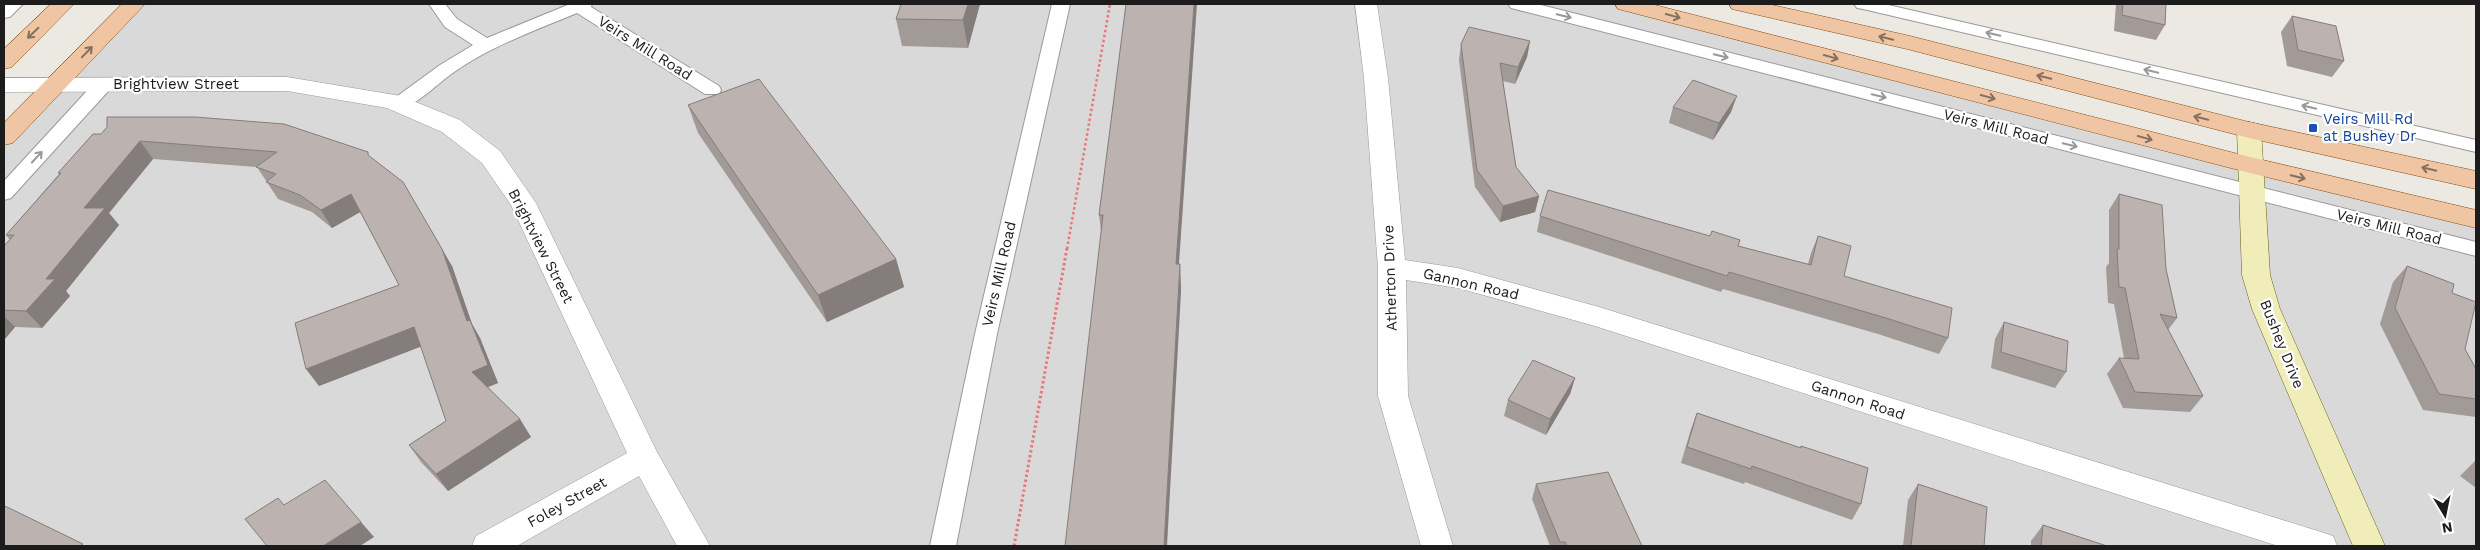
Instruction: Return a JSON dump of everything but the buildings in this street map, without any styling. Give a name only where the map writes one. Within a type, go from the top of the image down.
[{"type":"main road","points":[[4,62],[63,4]]},
{"type":"main road","points":[[4,137],[134,4]]},
{"type":"main road","name":"Veirs Mill Road","points":[[1626,4],[2251,179],[2476,219]]},
{"type":"main road","points":[[1740,4],[1910,43],[2249,130],[2476,180]]},
{"type":"street","name":"Atherton Drive","points":[[1366,4],[1376,78],[1392,268],[1393,396],[1437,546]]},
{"type":"street","name":"Brightview Street","points":[[4,85],[286,84],[392,101],[451,126],[491,157],[523,203],[645,458],[694,546]]},
{"type":"street","name":"Bushey Drive","points":[[2249,130],[2256,275],[2266,309],[2369,546]]},
{"type":"street","name":"Gannon Road","points":[[1392,268],[1458,278],[1599,317],[2321,546]]},
{"type":"street","name":"Foley Street","points":[[488,546],[645,458]]},
{"type":"lane","points":[[4,13],[14,4]]},
{"type":"lane","points":[[436,4],[441,14],[452,24],[486,46]]},
{"type":"lane","name":"Veirs Mill Road","points":[[943,546],[986,334],[1061,4]]},
{"type":"lane","name":"Veirs Mill Road","points":[[1517,4],[2251,179],[2476,249]]},
{"type":"lane","points":[[1863,4],[2476,146]]},
{"type":"lane","name":"Veirs Mill Road","points":[[399,104],[446,69],[486,46],[581,5],[712,90]]},
{"type":"lane","points":[[4,193],[104,84]]},
{"type":"path","points":[[1014,546],[1110,4]]},
{"type":"shaded area","points":[[134,4],[1626,4],[2250,165],[2476,219],[2476,546],[4,546],[4,137]]},
{"type":"place","name":"Veirs Mill Rd at Bushey Dr","points":[[2313,128]]}]
